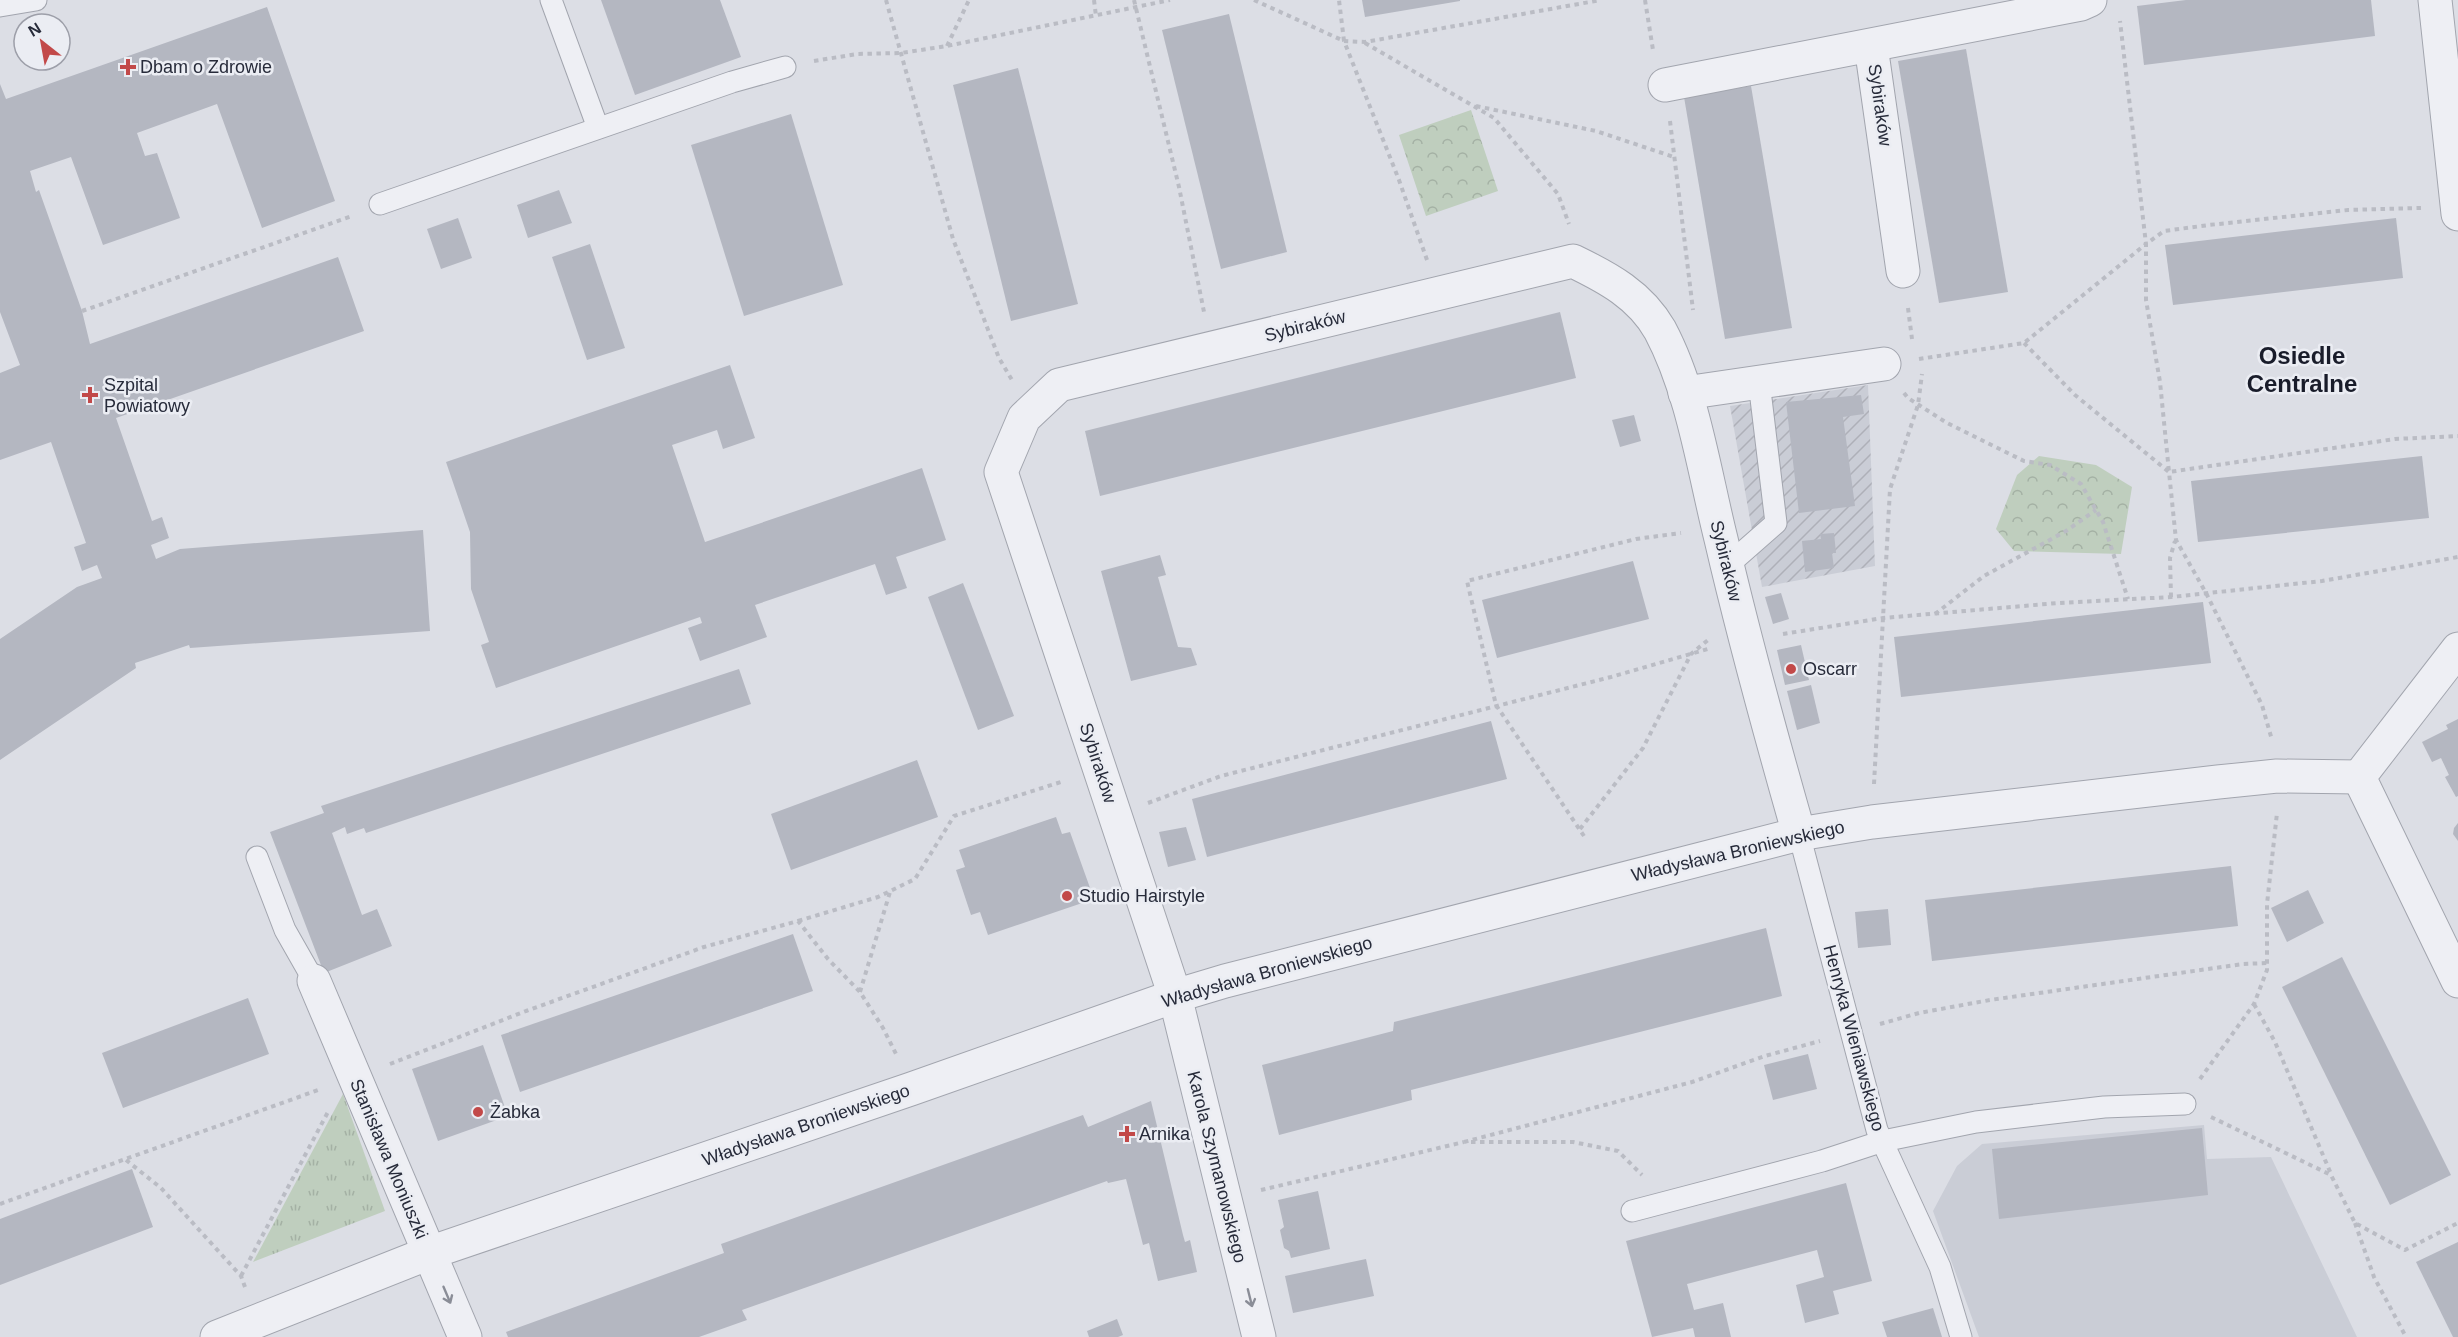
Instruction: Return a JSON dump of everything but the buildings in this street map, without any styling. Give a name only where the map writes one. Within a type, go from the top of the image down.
[{"type":"street","points":[[2435,0],[2454,127],[2458,214]]},
{"type":"street","points":[[1665,85],[2081,4],[2104,6]]},
{"type":"street","name":"Sybiraków","points":[[1871,46],[1903,271]]},
{"type":"street","name":"Sybiraków","points":[[1175,996],[1001,472],[1024,418],[1059,386],[1573,261],[1613,280],[1637,300],[1659,329],[1685,393],[1745,639],[1799,834]]},
{"type":"street","points":[[1685,393],[1884,364]]},
{"type":"street","points":[[2458,649],[2359,777],[2458,981]]},
{"type":"street","name":"Władysława Broniewskiego","points":[[217,1337],[429,1253],[911,1089],[1175,996],[1225,981],[1799,834],[1872,822],[2218,782],[2277,776],[2359,777]]},
{"type":"street","name":"Stanisława Moniuszki","points":[[314,981],[465,1337]]},
{"type":"street","name":"Karola Szymanowskiego","points":[[1175,996],[1259,1337]]},
{"type":"lane","points":[[0,6],[36,0]]},
{"type":"lane","points":[[551,0],[598,128]]},
{"type":"lane","points":[[380,204],[732,82],[785,66]]},
{"type":"lane","points":[[1727,566],[1776,523],[1758,382]]},
{"type":"lane","name":"Henryka Wieniawskiego","points":[[1799,834],[1877,1130],[1940,1267],[1961,1337]]},
{"type":"lane","points":[[257,856],[285,930],[314,981]]},
{"type":"lane","points":[[1632,1211],[1822,1161],[1882,1141],[1976,1122],[2104,1107],[2185,1104]]},
{"type":"path","points":[[886,0],[953,239],[999,358],[1030,412]]},
{"type":"path","points":[[946,46],[969,0]]},
{"type":"path","points":[[1094,0],[1096,16]]},
{"type":"path","points":[[1134,0],[1179,187],[1213,348]]},
{"type":"path","points":[[785,66],[857,54],[901,53],[946,46],[1170,0]]},
{"type":"path","points":[[1254,0],[1344,41],[1365,42],[1601,0]]},
{"type":"path","points":[[1339,0],[1344,41],[1424,249],[1435,294]]},
{"type":"path","points":[[1645,0],[1654,54],[1665,85],[1694,316]]},
{"type":"path","points":[[2104,6],[2146,244],[2146,300],[2160,382],[2176,540],[2206,593],[2262,705],[2275,748]]},
{"type":"path","points":[[1365,42],[1494,118],[1558,194],[1569,220]]},
{"type":"path","points":[[1473,105],[1596,131],[1674,157]]},
{"type":"path","points":[[82,311],[380,204]]},
{"type":"path","points":[[2128,599],[2110,543],[2096,510],[2081,484],[2050,465],[2024,461],[1947,423],[1908,398],[1894,382],[1884,364],[2024,343],[2164,231],[2348,210],[2457,208]]},
{"type":"path","points":[[2024,343],[2075,395],[2169,472],[2395,439],[2458,436]]},
{"type":"path","points":[[1874,785],[1890,489],[1918,405],[1924,358]]},
{"type":"path","points":[[1934,614],[1984,576],[2066,531],[2096,510]]},
{"type":"path","points":[[1584,836],[1496,705],[1467,581],[1636,539],[1717,525]]},
{"type":"path","points":[[2171,597],[2170,558],[2176,540]]},
{"type":"path","points":[[1115,815],[1221,776],[1611,677],[1745,639],[1883,618],[2171,597],[2322,581],[2458,557]]},
{"type":"path","points":[[1580,829],[1642,748],[1691,654]]},
{"type":"path","points":[[0,1204],[704,947],[878,897],[915,879],[954,816],[1016,794],[1100,770]]},
{"type":"path","points":[[2277,811],[2266,904],[2267,970],[2254,1004],[2205,1071],[2185,1104],[2331,1175]]},
{"type":"path","points":[[860,992],[890,892]]},
{"type":"path","points":[[798,921],[828,960],[860,992],[883,1028],[911,1089]]},
{"type":"path","points":[[1225,1198],[1464,1142],[1692,1082],[1765,1056],[1919,1013],[1990,1000],[2267,963]]},
{"type":"path","points":[[2254,1004],[2275,1042],[2331,1175],[2355,1222],[2374,1276],[2406,1337]]},
{"type":"path","points":[[241,1276],[339,1091],[355,1076]]},
{"type":"path","points":[[1464,1142],[1573,1142],[1618,1151],[1644,1178],[1660,1203]]},
{"type":"path","points":[[125,1159],[161,1188],[241,1276],[258,1322]]},
{"type":"path","points":[[2355,1222],[2405,1250],[2458,1223]]},
{"type":"shaded area","points":[[1868,385],[1875,566],[1762,587],[1730,406]]},
{"type":"shaded area","points":[[2204,1125],[2207,1159],[2271,1157],[2357,1337],[1979,1337],[1933,1211],[1957,1166],[1982,1144]]},
{"type":"green space","points":[[1471,110],[1498,191],[1426,216],[1399,135]]},
{"type":"green space","points":[[2039,456],[2096,465],[2132,487],[2121,554],[2014,551],[1996,529],[2017,475]]},
{"type":"green space","points":[[343,1094],[385,1211],[253,1262]]},
{"type":"place","name":"Dbam o Zdrowie","points":[[128,67]]},
{"type":"place","name":"Szpital Powiatowy","points":[[90,395]]},
{"type":"place","name":"Oscarr","points":[[1791,669]]},
{"type":"place","name":"Studio Hairstyle","points":[[1067,896]]},
{"type":"place","name":"Żabka","points":[[478,1112]]},
{"type":"place","name":"Arnika","points":[[1127,1134]]},
{"type":"district","name":"Osiedle Centralne","points":[[2302,370]]}]
